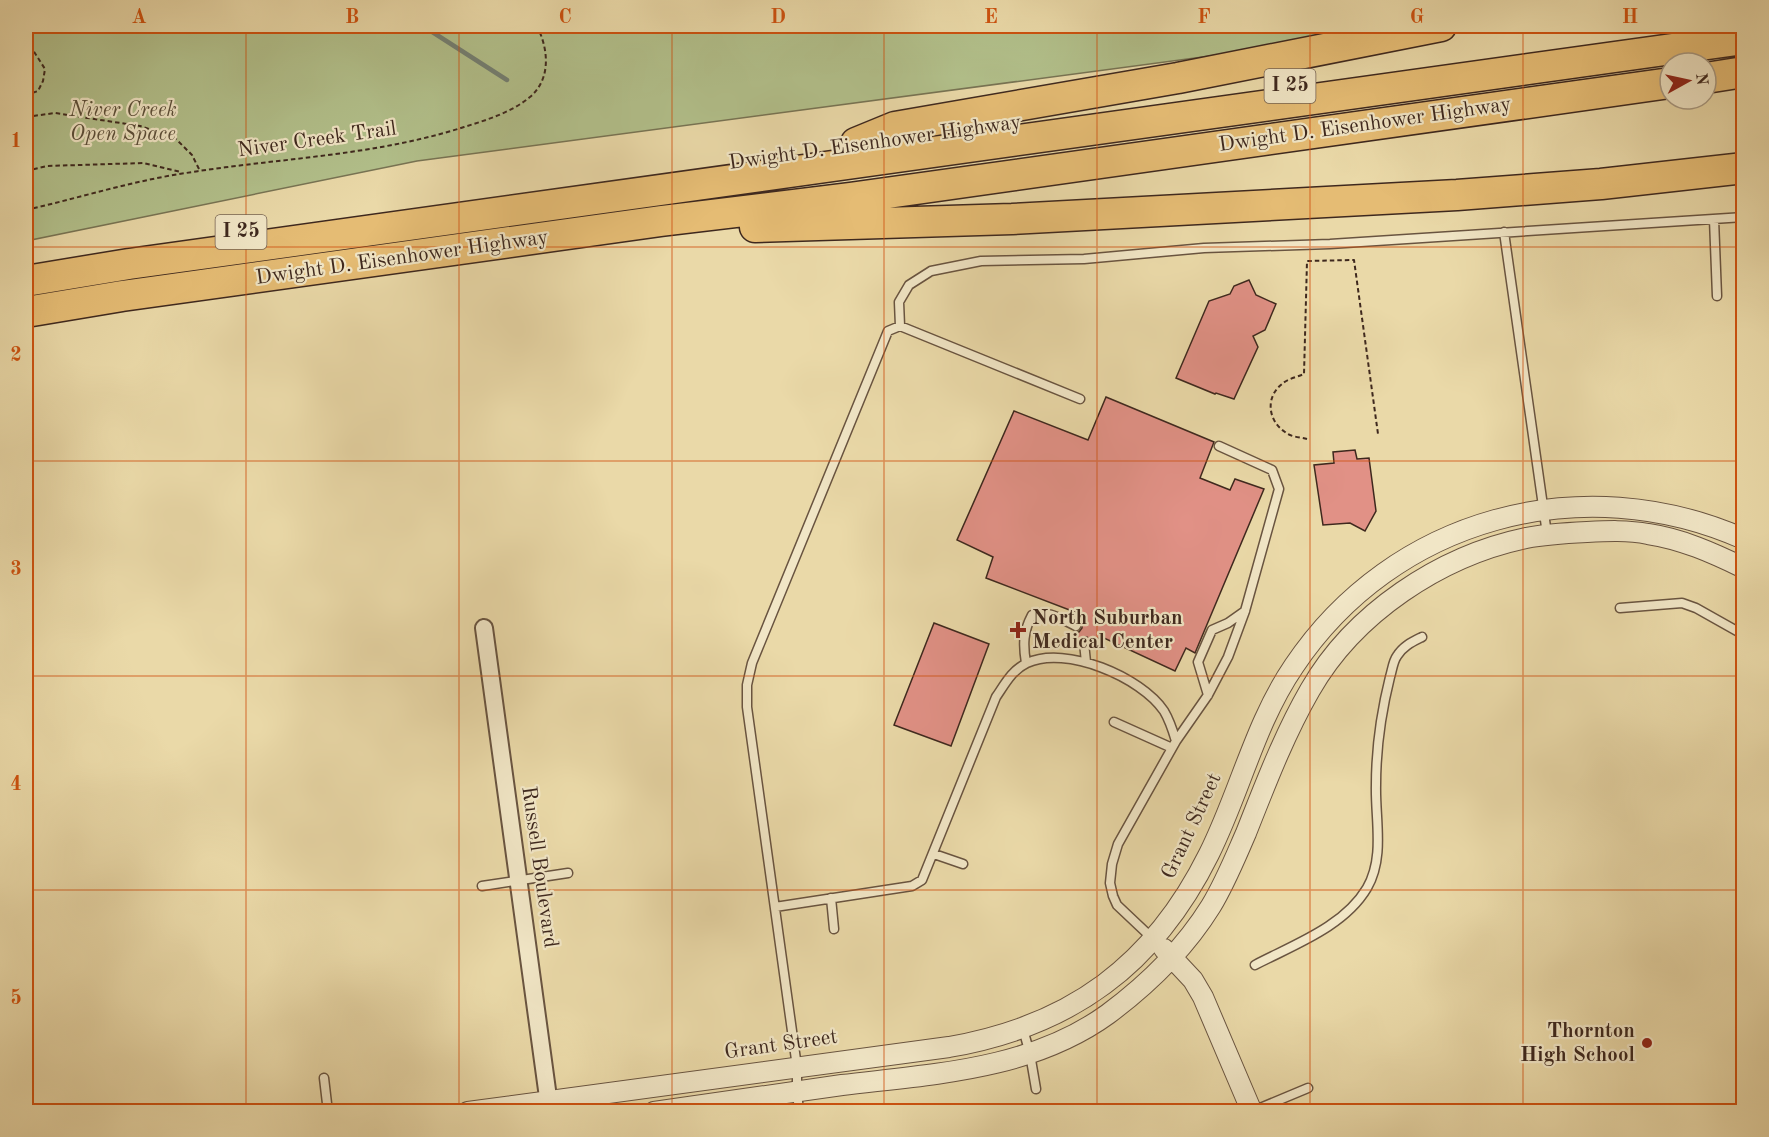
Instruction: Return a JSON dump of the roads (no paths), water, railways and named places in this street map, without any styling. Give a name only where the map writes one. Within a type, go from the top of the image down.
[{"type":"highway","points":[[856,143],[895,127],[1178,78],[1441,26]]},
{"type":"highway","name":"Dwight D. Eisenhower Highway","points":[[26,265],[856,143],[1096,114],[1724,26]]},
{"type":"highway","points":[[26,281],[254,247],[1743,39]]},
{"type":"highway","points":[[1718,57],[1743,54]]},
{"type":"highway","points":[[851,198],[945,172],[1039,155],[1245,123],[1658,66]]},
{"type":"highway","points":[[1718,76],[1743,72]]},
{"type":"highway","name":"Dwight D. Eisenhower Highway","points":[[26,312],[131,295],[851,198],[1658,85]]},
{"type":"highway","points":[[542,238],[795,225],[1012,219],[1445,196],[1590,185],[1743,168]]},
{"type":"street","name":"Grant Street","points":[[468,1112],[550,1106],[797,1067],[949,1047],[1001,1037],[1057,1015],[1095,993],[1132,961],[1153,939],[1186,897],[1210,853],[1275,696],[1293,667],[1314,638],[1364,588],[1401,562],[1455,534],[1476,526],[1544,509],[1578,506],[1646,509],[1699,521],[1743,539]]},
{"type":"street","points":[[654,1112],[975,1068],[1030,1054],[1084,1029],[1106,1015],[1140,988],[1172,956],[1210,908],[1221,888],[1292,724],[1329,661],[1344,643],[1386,605],[1431,575],[1505,543],[1547,534],[1609,531],[1649,534],[1711,551],[1743,568]]},
{"type":"street","name":"Russell Boulevard","points":[[484,628],[550,1106]]},
{"type":"street","points":[[1153,939],[1172,956],[1203,997],[1252,1112]]},
{"type":"lane","points":[[900,326],[899,302],[909,285],[931,271],[952,265],[1010,259],[1084,259],[1204,248],[1330,244],[1743,217]]},
{"type":"lane","points":[[1714,219],[1717,296]]},
{"type":"lane","points":[[1504,232],[1547,534]]},
{"type":"lane","points":[[799,1112],[797,1067],[747,707],[747,685],[752,663],[888,331],[900,326],[1080,399]]},
{"type":"lane","points":[[1153,939],[1117,905],[1110,883],[1112,864],[1118,844],[1174,745],[1208,695],[1228,657],[1245,611],[1279,489],[1272,470],[1220,446]]},
{"type":"lane","points":[[1620,608],[1682,603],[1696,608],[1743,635]]},
{"type":"lane","points":[[1208,695],[1198,662],[1212,630],[1228,623],[1245,611]]},
{"type":"lane","points":[[1026,663],[1023,644],[1026,627],[1032,615],[1039,612],[1049,614],[1076,626]]},
{"type":"lane","points":[[1255,965],[1310,937],[1346,913],[1368,887],[1377,862],[1376,786],[1380,722],[1396,657],[1407,644],[1422,637]]},
{"type":"lane","points":[[1084,643],[1086,662]]},
{"type":"lane","points":[[775,906],[912,886],[922,880],[996,697],[1014,672],[1026,663],[1059,658],[1086,662],[1118,676],[1143,690],[1163,710],[1172,725],[1174,745]]},
{"type":"lane","points":[[1114,722],[1174,745]]},
{"type":"lane","points":[[934,854],[963,864]]},
{"type":"lane","points":[[482,886],[568,873]]},
{"type":"lane","points":[[831,898],[834,929]]},
{"type":"lane","points":[[1023,1029],[1036,1089]]},
{"type":"lane","points":[[324,1078],[328,1112]]},
{"type":"lane","points":[[1252,1112],[1308,1088]]},
{"type":"waterway","points":[[26,37],[35,26]]},
{"type":"waterway","points":[[423,26],[507,80]]},
{"type":"place","name":"North Suburban Medical Center","points":[[1018,630]]},
{"type":"place","name":"Thornton High School","points":[[1647,1043]]},
{"type":"park label","name":"Niver Creek Open Space","points":[[123,122]]}]
